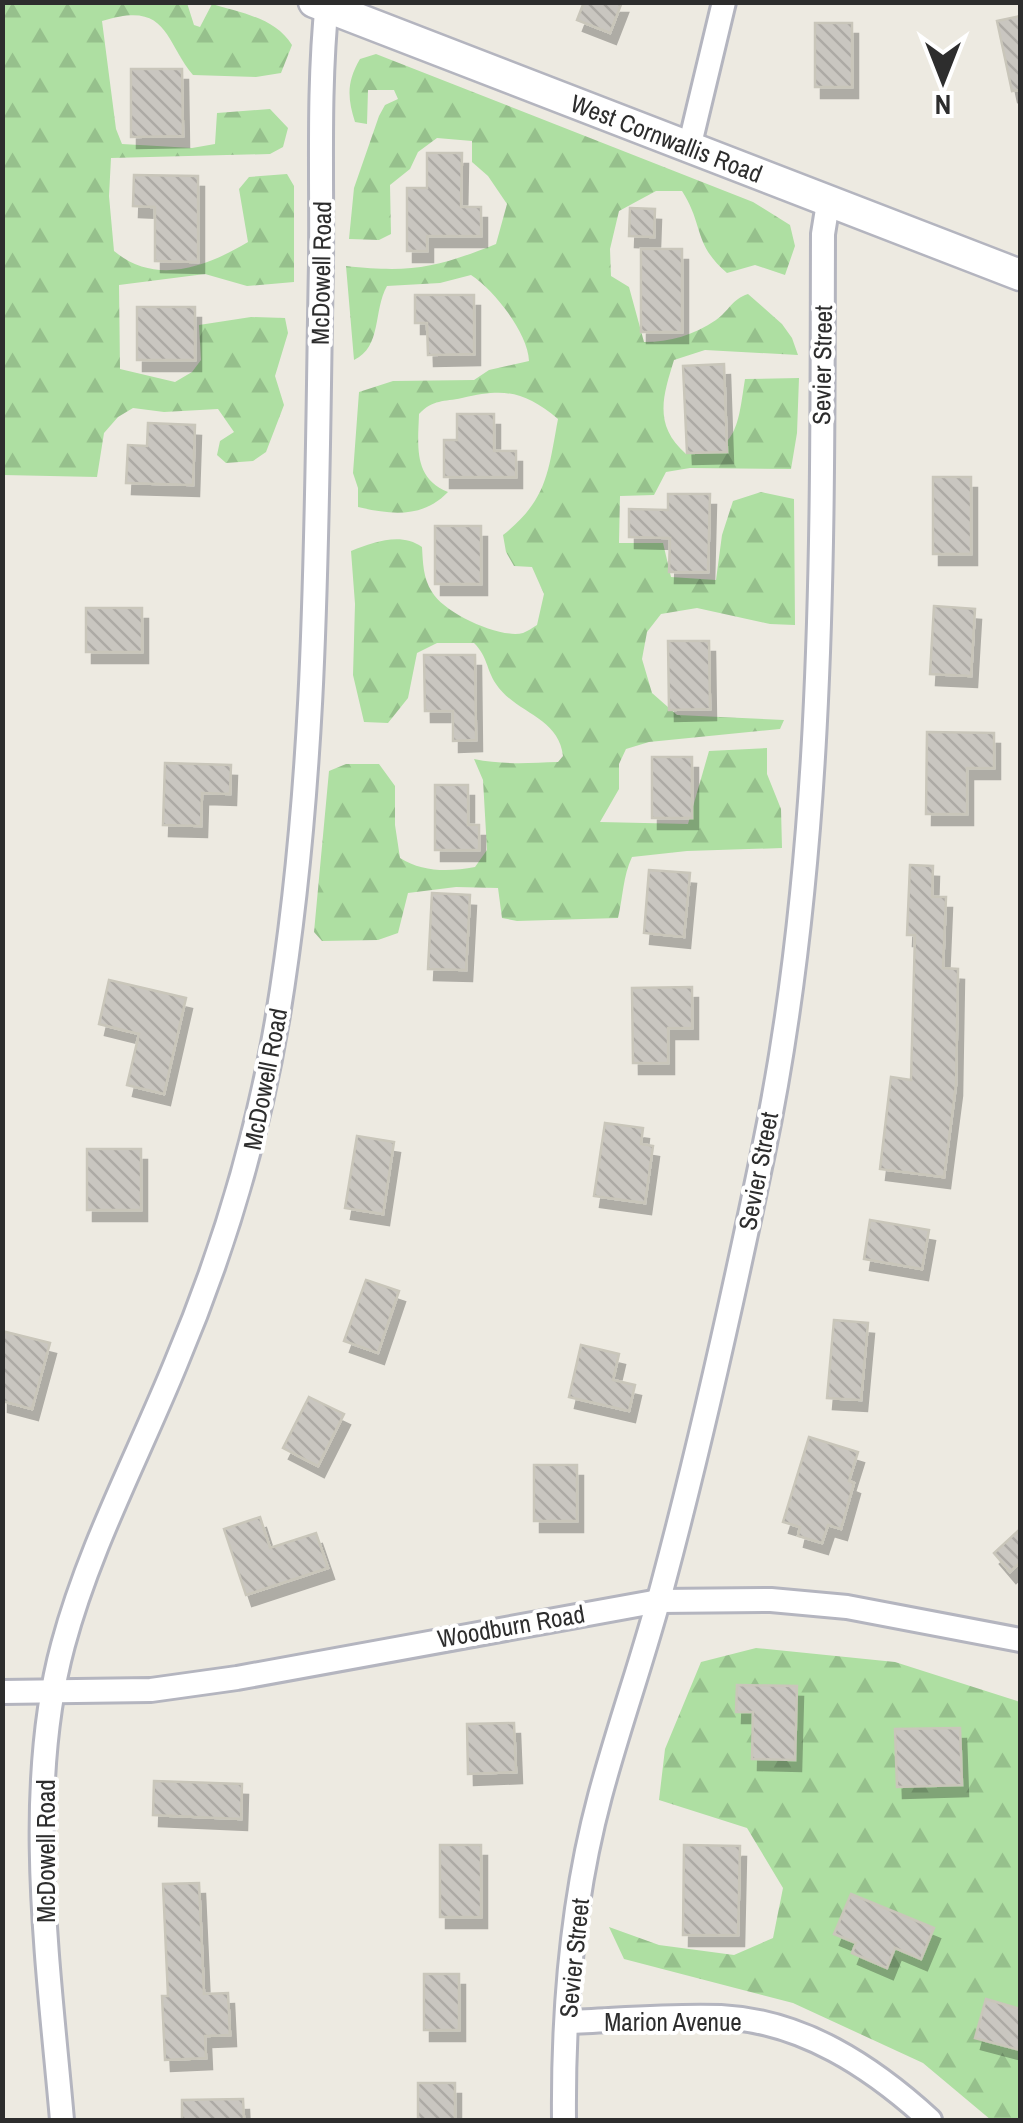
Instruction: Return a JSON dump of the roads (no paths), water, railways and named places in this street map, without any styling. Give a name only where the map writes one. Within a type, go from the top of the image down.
[{"type":"street","points":[[690,148],[724,2]]},
{"type":"street","name":"West Cornwallis Road","points":[[322,4],[1020,275]]},
{"type":"street","name":"McDowell Road","points":[[62,2120],[43,1903],[46,1752],[62,1649],[78,1599],[178,1359],[248,1166],[278,1016],[302,835],[316,619],[322,4]]},
{"type":"street","name":"Sevier Street","points":[[564,2120],[575,1934],[600,1798],[659,1601],[700,1444],[764,1147],[805,878],[820,680],[823,234],[828,203]]},
{"type":"street","name":"Woodburn Road","points":[[2,1692],[151,1690],[237,1678],[659,1601],[770,1600],[847,1607],[1020,1640]]},
{"type":"street","name":"Marion Avenue","points":[[568,2022],[722,2017],[765,2024],[807,2036],[860,2063],[930,2120]]}]
